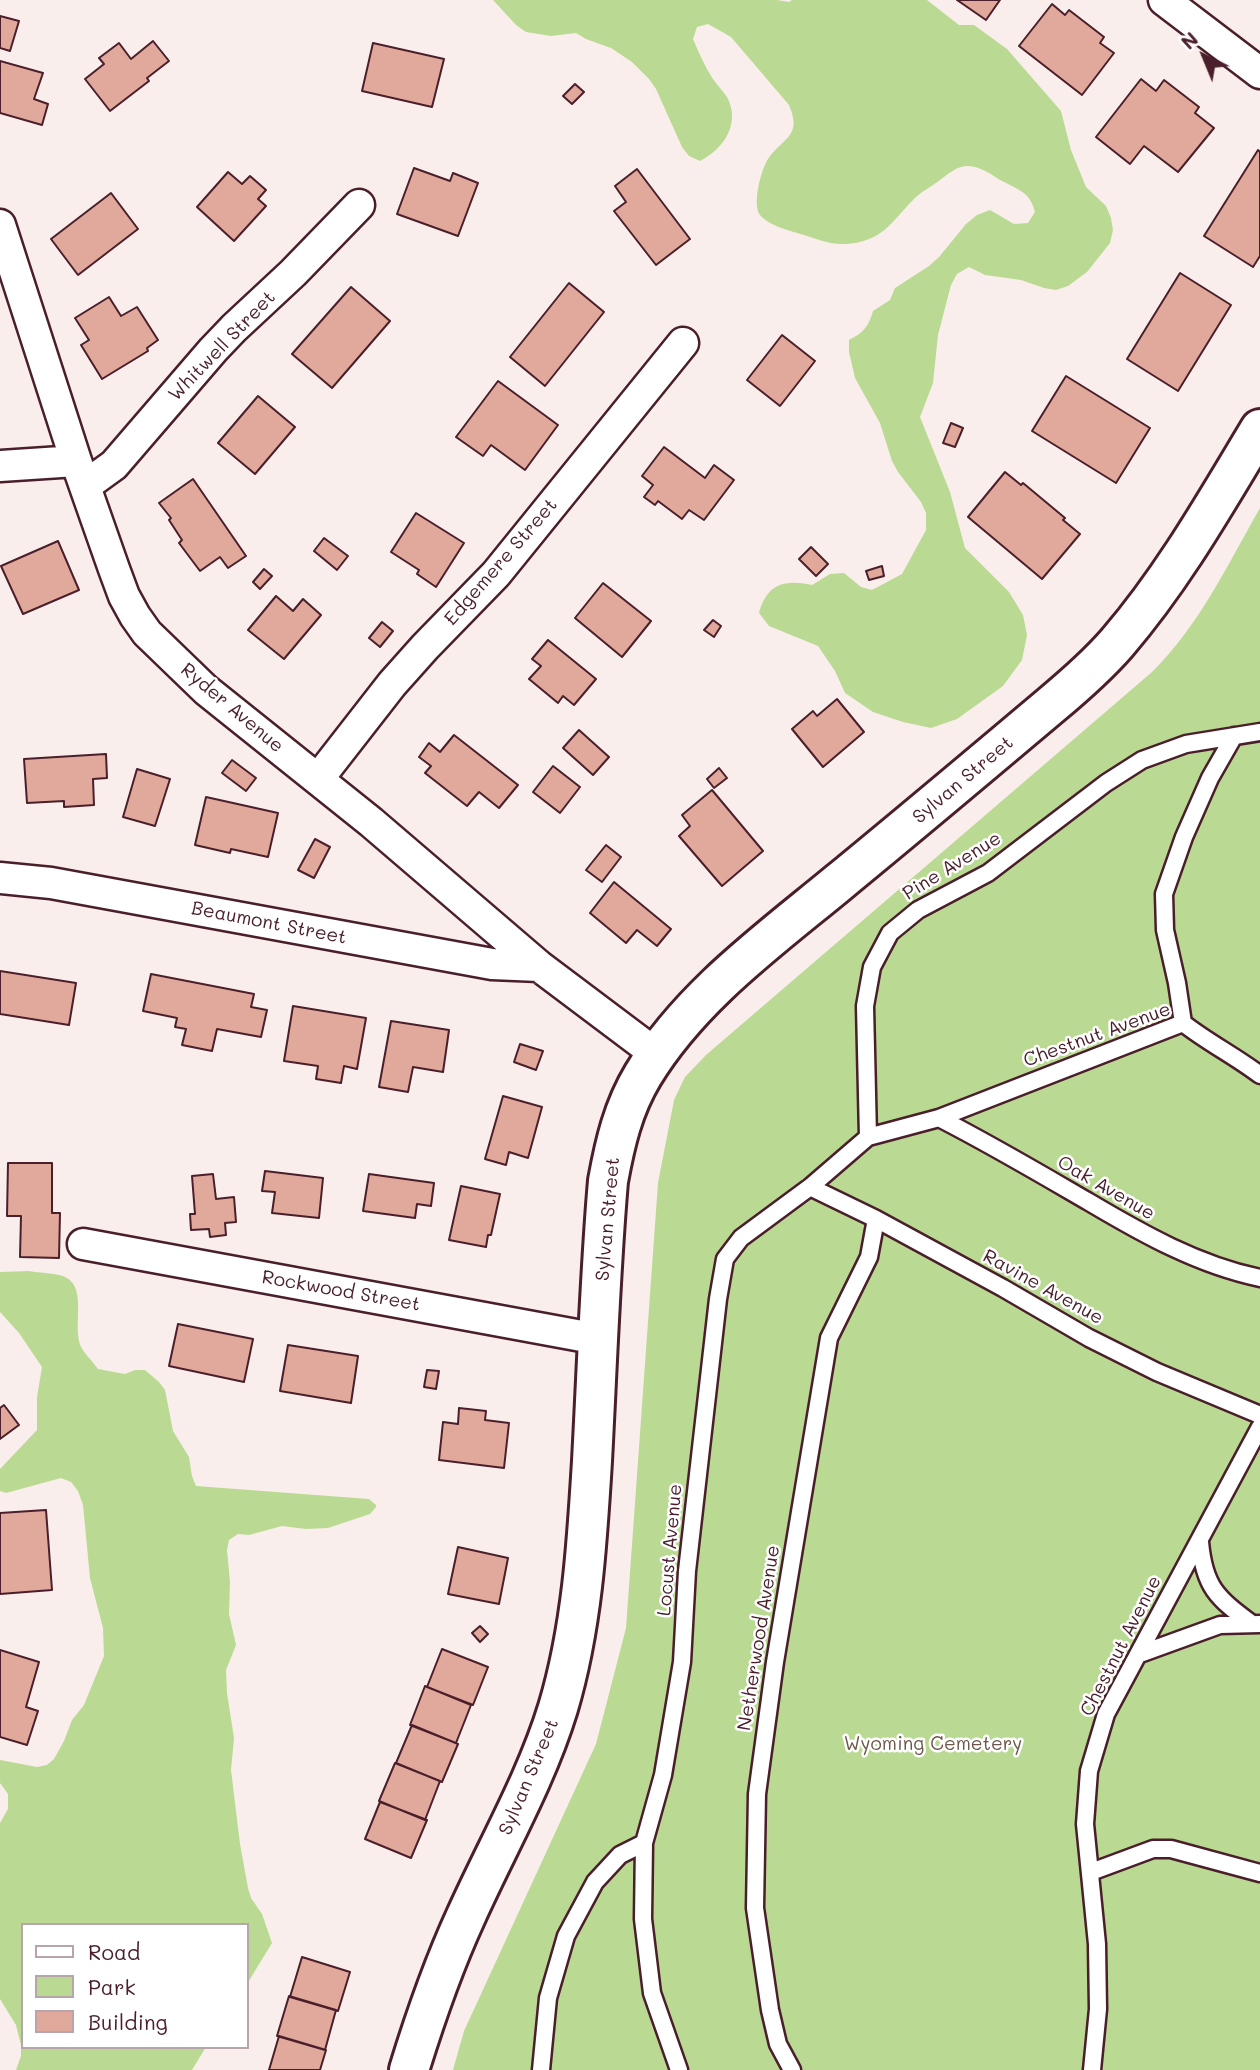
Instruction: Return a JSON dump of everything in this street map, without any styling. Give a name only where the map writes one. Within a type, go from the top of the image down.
[{"type":"street","points":[[1164,0],[1260,73]]},
{"type":"street","name":"Whitwell Street","points":[[81,474],[114,465],[213,350],[359,205]]},
{"type":"street","name":"Ryder Avenue","points":[[0,225],[81,474],[124,596],[147,633],[206,690],[372,822],[539,966],[656,1054]]},
{"type":"street","name":"Edgemere Street","points":[[318,779],[392,684],[496,574],[683,343]]},
{"type":"street","name":"Sylvan Street","points":[[409,2070],[435,1990],[465,1918],[534,1772],[558,1707],[568,1668],[581,1602],[590,1499],[606,1213],[613,1153],[628,1103],[656,1054],[681,1022],[714,989],[776,934],[1040,715],[1100,661],[1136,620],[1193,539],[1260,429]]},
{"type":"street","points":[[0,466],[81,474]]},
{"type":"street","name":"Beaumont Street","points":[[0,878],[51,883],[492,964],[539,966]]},
{"type":"street","name":"Rockwood Street","points":[[83,1244],[598,1339]]},
{"type":"lane","name":"Pine Avenue","points":[[868,1137],[865,1006],[872,967],[890,933],[918,910],[988,873],[1106,783],[1142,760],[1186,744],[1260,732]]},
{"type":"lane","points":[[1183,1023],[1165,930],[1164,894],[1184,837],[1210,778],[1234,736]]},
{"type":"lane","name":"Chestnut Avenue","points":[[939,1118],[1183,1023],[1204,1040],[1260,1075]]},
{"type":"lane","name":"Locust Avenue","points":[[679,2070],[652,1993],[643,1919],[644,1843],[663,1775],[682,1662],[687,1571],[718,1299],[725,1259],[741,1238],[810,1187],[868,1137],[939,1118]]},
{"type":"lane","name":"Oak Avenue","points":[[939,1118],[994,1146],[1162,1244],[1227,1270],[1260,1278]]},
{"type":"lane","name":"Ravine Avenue","points":[[810,1187],[876,1219],[1089,1338],[1157,1372],[1260,1415]]},
{"type":"lane","name":"Netherwood Avenue","points":[[792,2070],[778,2044],[770,2010],[755,1908],[757,1794],[775,1662],[829,1338],[869,1257],[876,1219]]},
{"type":"lane","name":"Chestnut Avenue","points":[[1092,2070],[1098,2009],[1097,1944],[1085,1824],[1089,1771],[1106,1714],[1200,1540],[1255,1447],[1260,1427]]},
{"type":"lane","points":[[1200,1540],[1202,1566],[1210,1585],[1225,1604],[1256,1624]]},
{"type":"lane","points":[[1140,1654],[1220,1625],[1256,1624]]},
{"type":"lane","points":[[541,2070],[548,1998],[566,1936],[595,1882],[620,1855],[644,1843]]},
{"type":"lane","points":[[1091,1872],[1153,1849],[1171,1849],[1260,1872]]},
{"type":"green space","points":[[493,0],[927,0],[959,25],[974,25],[1007,49],[1061,111],[1071,150],[1086,187],[1106,206],[1111,218],[1113,230],[1110,243],[1087,272],[1068,286],[1056,290],[1021,280],[985,275],[969,267],[957,274],[951,285],[938,335],[933,383],[920,417],[950,492],[965,548],[1009,592],[1023,615],[1027,635],[1022,660],[1003,686],[957,719],[931,728],[873,712],[845,693],[835,671],[818,646],[769,626],[759,613],[762,603],[772,590],[785,584],[812,585],[830,574],[844,573],[861,587],[872,590],[902,574],[926,530],[926,513],[892,461],[880,423],[855,378],[849,340],[865,328],[873,311],[890,300],[895,288],[929,266],[977,215],[990,210],[1014,224],[1028,223],[1035,212],[1030,200],[1019,189],[986,171],[964,166],[920,194],[885,229],[869,239],[835,244],[780,228],[760,215],[757,195],[768,159],[792,131],[793,116],[789,105],[731,37],[708,24],[697,27],[693,39],[710,74],[727,97],[732,116],[731,126],[723,142],[700,161],[689,156],[682,147],[656,89],[632,62],[611,48],[576,33],[551,36],[526,32]]},
{"type":"green space","name":"Wyoming Cemetery","points":[[1260,508],[1260,2070],[453,2070],[464,2031],[596,1744],[626,1628],[658,1183],[674,1100],[685,1077],[706,1055],[1152,672],[1198,615]]},
{"type":"green space","points":[[29,1271],[59,1275],[73,1284],[78,1300],[81,1347],[98,1369],[125,1374],[145,1370],[159,1382],[165,1390],[173,1431],[189,1457],[196,1486],[369,1499],[376,1505],[370,1514],[328,1528],[282,1526],[249,1535],[238,1534],[229,1540],[229,1614],[236,1645],[226,1670],[234,1738],[231,1770],[248,1888],[262,1914],[272,1943],[248,1982],[248,1923],[21,1923],[21,2045],[16,2025],[0,1999],[0,1823],[8,1809],[8,1794],[0,1783],[0,1760],[37,1767],[47,1765],[54,1759],[72,1720],[84,1705],[104,1656],[103,1628],[90,1578],[83,1505],[78,1491],[71,1482],[61,1478],[6,1493],[0,1491],[0,1469],[37,1430],[37,1397],[42,1367],[19,1333],[0,1312],[0,1272]]},
{"type":"green space","points":[[21,2049],[205,2049],[192,2070],[16,2070]]},
{"type":"building","points":[[957,0],[1000,0],[986,20]]},
{"type":"building","points":[[1052,4],[1065,15],[1069,10],[1104,37],[1100,43],[1114,53],[1082,95],[1019,46]]},
{"type":"building","points":[[0,16],[19,21],[10,51],[0,48]]},
{"type":"building","points":[[153,41],[169,61],[147,78],[149,81],[110,111],[85,79],[104,64],[99,58],[119,43],[131,59]]},
{"type":"building","points":[[373,43],[444,59],[432,107],[362,91]]},
{"type":"building","points":[[0,61],[43,73],[34,99],[48,104],[42,125],[0,113]]},
{"type":"building","points":[[1141,79],[1156,91],[1164,80],[1199,107],[1195,113],[1214,128],[1178,172],[1144,146],[1130,164],[1096,137]]},
{"type":"building","points":[[575,84],[584,92],[572,104],[563,96]]},
{"type":"building","points":[[1258,150],[1260,256],[1253,267],[1204,236]]},
{"type":"building","points":[[414,168],[450,181],[453,173],[478,183],[458,236],[397,214]]},
{"type":"building","points":[[637,169],[690,239],[656,265],[614,211],[626,202],[615,186]]},
{"type":"building","points":[[228,172],[242,184],[250,176],[266,190],[258,199],[266,206],[234,241],[197,207]]},
{"type":"building","points":[[111,193],[138,229],[78,275],[51,239]]},
{"type":"building","points":[[1180,273],[1231,305],[1178,391],[1127,359]]},
{"type":"building","points":[[569,283],[604,312],[545,386],[510,357]]},
{"type":"building","points":[[351,287],[390,321],[332,388],[292,354]]},
{"type":"building","points":[[109,297],[121,316],[137,307],[158,340],[147,348],[148,351],[102,379],[81,345],[89,340],[75,318]]},
{"type":"building","points":[[782,335],[815,361],[780,406],[747,380]]},
{"type":"building","points":[[1066,376],[1150,428],[1116,483],[1032,431]]},
{"type":"building","points":[[498,381],[558,425],[525,470],[491,445],[483,456],[456,437]]},
{"type":"building","points":[[258,396],[295,427],[255,474],[218,443]]},
{"type":"building","points":[[951,423],[963,428],[955,447],[943,443]]},
{"type":"building","points":[[664,447],[705,478],[714,465],[734,480],[704,520],[689,510],[682,519],[658,501],[655,505],[644,497],[653,485],[642,476]]},
{"type":"building","points":[[1005,472],[1021,485],[1023,483],[1080,534],[1042,579],[968,517]]},
{"type":"building","points":[[193,479],[246,556],[228,568],[220,557],[200,571],[179,543],[182,540],[169,520],[171,518],[159,503]]},
{"type":"building","points":[[416,513],[464,543],[436,587],[417,574],[419,570],[391,552]]},
{"type":"building","points":[[324,538],[348,556],[337,570],[314,551]]},
{"type":"building","points":[[58,541],[79,590],[23,614],[1,566]]},
{"type":"building","points":[[811,547],[828,564],[816,576],[799,559]]},
{"type":"building","points":[[882,566],[884,576],[869,580],[866,571]]},
{"type":"building","points":[[264,569],[272,576],[260,589],[253,582]]},
{"type":"building","points":[[603,583],[651,621],[622,657],[575,618]]},
{"type":"building","points":[[276,596],[293,611],[303,599],[321,615],[284,659],[248,630]]},
{"type":"building","points":[[713,620],[721,626],[714,637],[704,630]]},
{"type":"building","points":[[382,622],[393,631],[380,647],[369,638]]},
{"type":"building","points":[[548,640],[596,679],[574,705],[563,696],[558,703],[529,679],[541,666],[532,659]]},
{"type":"building","points":[[837,699],[864,732],[823,767],[792,729],[813,711],[817,716]]},
{"type":"building","points":[[579,730],[609,757],[593,775],[563,748]]},
{"type":"building","points":[[454,735],[518,785],[499,808],[479,792],[467,806],[425,773],[431,766],[419,757],[429,743],[440,752]]},
{"type":"building","points":[[106,754],[107,778],[93,779],[94,805],[64,807],[64,801],[27,803],[24,759]]},
{"type":"building","points":[[232,760],[256,778],[246,791],[222,773]]},
{"type":"building","points":[[553,766],[580,787],[560,813],[533,792]]},
{"type":"building","points":[[719,768],[727,778],[714,788],[707,779]]},
{"type":"building","points":[[137,769],[170,779],[155,826],[123,817]]},
{"type":"building","points":[[712,790],[763,851],[722,886],[679,836],[690,826],[682,815]]},
{"type":"building","points":[[206,797],[278,813],[268,857],[231,849],[230,853],[195,845]]},
{"type":"building","points":[[315,839],[330,847],[314,878],[298,870]]},
{"type":"building","points":[[606,845],[621,857],[602,882],[586,870]]},
{"type":"building","points":[[614,882],[671,929],[657,946],[637,930],[626,943],[590,913]]},
{"type":"building","points":[[0,971],[76,983],[69,1025],[0,1014]]},
{"type":"building","points":[[151,974],[254,994],[251,1007],[267,1010],[261,1037],[217,1029],[212,1051],[182,1045],[186,1029],[175,1027],[177,1018],[143,1011]]},
{"type":"building","points":[[293,1006],[366,1018],[357,1069],[344,1066],[341,1083],[316,1079],[318,1066],[284,1061]]},
{"type":"building","points":[[391,1021],[449,1030],[443,1072],[413,1067],[408,1092],[379,1087]]},
{"type":"building","points":[[520,1044],[543,1051],[536,1070],[514,1062]]},
{"type":"building","points":[[503,1096],[542,1107],[528,1158],[509,1152],[506,1165],[485,1159]]},
{"type":"building","points":[[8,1163],[52,1163],[52,1213],[60,1213],[59,1258],[20,1257],[21,1216],[7,1216]]},
{"type":"building","points":[[265,1171],[323,1178],[319,1218],[272,1213],[275,1192],[262,1191]]},
{"type":"building","points":[[213,1174],[216,1199],[234,1197],[236,1222],[225,1223],[226,1235],[210,1237],[209,1229],[191,1230],[190,1214],[195,1214],[192,1176]]},
{"type":"building","points":[[369,1174],[434,1183],[431,1206],[417,1204],[415,1218],[363,1211]]},
{"type":"building","points":[[461,1186],[500,1194],[486,1247],[449,1240]]},
{"type":"building","points":[[178,1324],[253,1339],[244,1382],[169,1366]]},
{"type":"building","points":[[288,1345],[358,1356],[351,1403],[280,1391]]},
{"type":"building","points":[[427,1370],[439,1371],[436,1389],[424,1387]]},
{"type":"building","points":[[4,1405],[19,1425],[0,1439],[0,1408]]},
{"type":"building","points":[[459,1408],[486,1411],[485,1420],[509,1423],[504,1468],[439,1460],[443,1422],[458,1424]]},
{"type":"building","points":[[46,1510],[52,1590],[0,1594],[0,1513]]},
{"type":"building","points":[[458,1547],[508,1558],[499,1604],[448,1594]]},
{"type":"building","points":[[480,1626],[488,1634],[480,1642],[472,1633]]},
{"type":"building","points":[[442,1649],[488,1667],[473,1705],[427,1687]]},
{"type":"building","points":[[0,1650],[39,1662],[26,1707],[38,1711],[27,1745],[0,1737]]},
{"type":"building","points":[[425,1686],[471,1705],[456,1743],[410,1725]]},
{"type":"building","points":[[412,1725],[458,1744],[442,1782],[396,1763]]},
{"type":"building","points":[[395,1763],[440,1781],[425,1820],[379,1801]]},
{"type":"building","points":[[380,1802],[427,1820],[411,1858],[365,1839]]},
{"type":"building","points":[[302,1957],[350,1972],[338,2011],[290,1997]]},
{"type":"building","points":[[289,1996],[336,2010],[325,2050],[277,2036]]},
{"type":"building","points":[[279,2036],[326,2050],[320,2070],[269,2070]]}]
